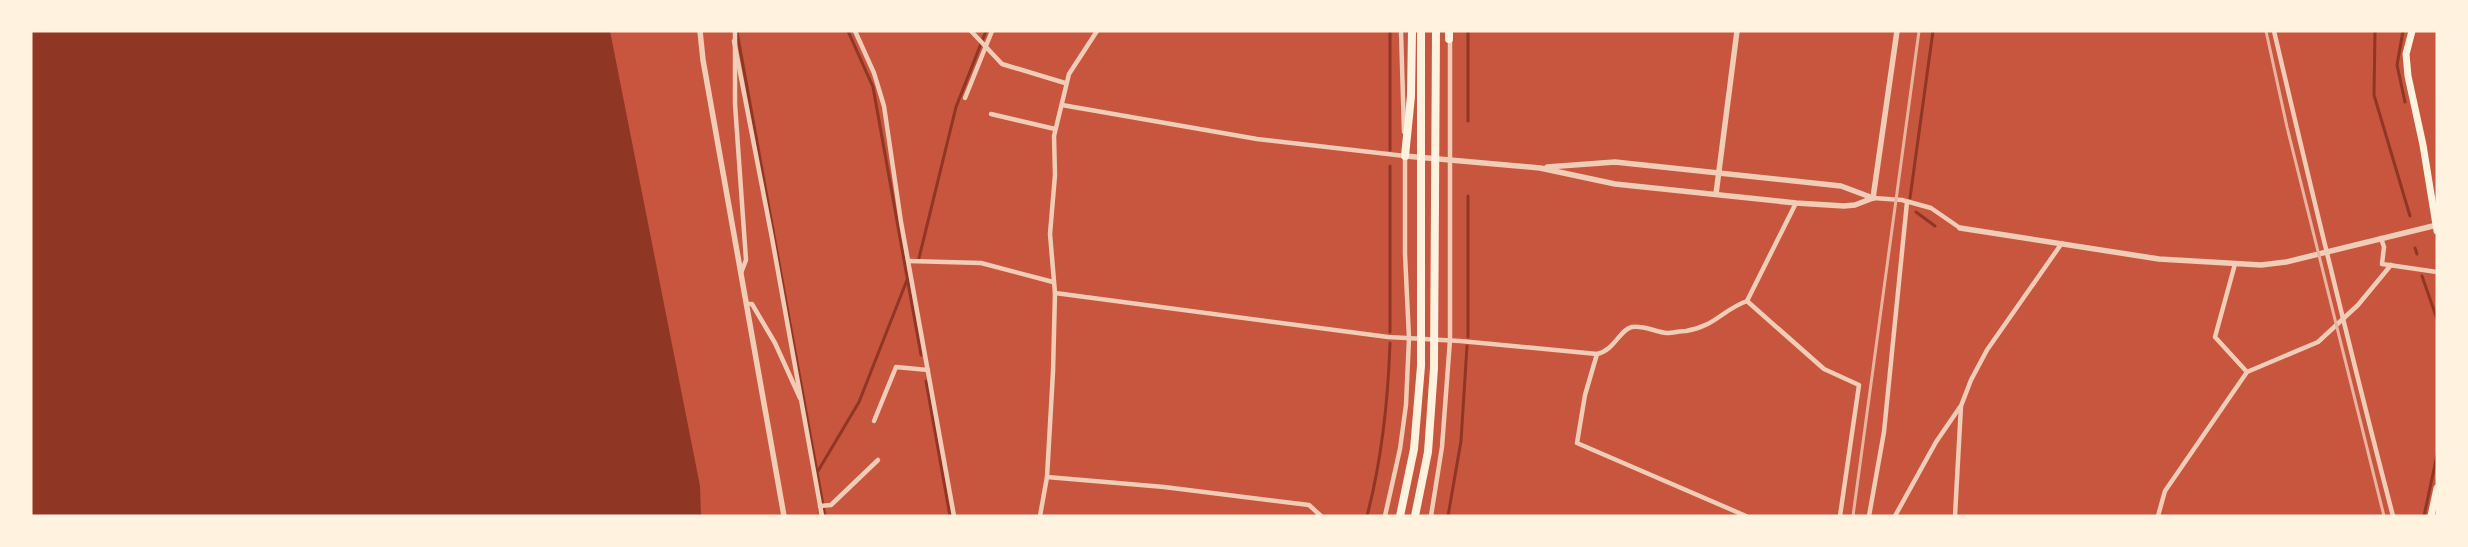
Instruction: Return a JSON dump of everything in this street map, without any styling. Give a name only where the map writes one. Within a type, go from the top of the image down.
[{"type":"highway","points":[[1405,156],[1411,96],[1412,31]]},
{"type":"highway","points":[[1400,516],[1414,450],[1421,366],[1422,31]]},
{"type":"highway","points":[[1415,516],[1428,452],[1434,368],[1436,31]]},
{"type":"main road","points":[[2412,31],[2406,54],[2408,76],[2423,145],[2436,227]]},
{"type":"main road","points":[[2431,516],[2437,488]]},
{"type":"street","points":[[700,31],[703,60],[748,304],[784,516]]},
{"type":"street","points":[[734,31],[735,104],[746,260],[741,273]]},
{"type":"street","points":[[855,31],[874,73],[884,106],[954,516]]},
{"type":"street","points":[[971,31],[1002,64],[1066,83]]},
{"type":"street","points":[[965,98],[983,45],[992,31]]},
{"type":"street","points":[[1040,516],[1047,477],[1055,293],[1050,234],[1055,175],[1055,129],[1069,74],[1097,31]]},
{"type":"street","points":[[1385,516],[1401,440],[1406,405],[1409,338],[1404,254],[1405,156],[1402,31]]},
{"type":"street","points":[[1716,194],[1737,31]]},
{"type":"street","points":[[1873,198],[1897,31]]},
{"type":"street","points":[[2274,31],[2312,195],[2328,251],[2342,320],[2393,516]]},
{"type":"street","points":[[1431,516],[1442,447],[1450,340],[1450,34]]},
{"type":"street","points":[[734,41],[823,506],[822,516]]},
{"type":"street","points":[[1062,105],[1257,139],[1405,156],[1540,168],[1615,184],[1796,203],[1849,205],[1873,198]]},
{"type":"street","points":[[991,114],[1055,129]]},
{"type":"street","points":[[1540,168],[1615,162],[1841,186],[1873,198],[1907,202],[1931,208],[1960,228],[2159,259],[2262,265],[2436,227]]},
{"type":"street","points":[[1869,516],[1884,432],[1907,202]]},
{"type":"street","points":[[1055,293],[1241,319],[1409,338],[1597,354],[1610,350],[1626,330],[1633,327],[1668,333],[1700,328],[1719,319],[1733,306],[1747,301],[1796,203]]},
{"type":"street","points":[[2381,238],[2384,246],[2382,264],[2437,272]]},
{"type":"street","points":[[1896,516],[1936,442],[1961,406],[1971,380],[1987,350],[2062,243]]},
{"type":"street","points":[[909,260],[981,263],[1054,282]]},
{"type":"street","points":[[2235,264],[2215,337],[2247,372]]},
{"type":"street","points":[[2158,516],[2165,491],[2247,372],[2309,347],[2325,337],[2372,289],[2391,265]]},
{"type":"street","points":[[1747,301],[1824,369],[1859,385],[1840,516]]},
{"type":"street","points":[[748,304],[752,304],[775,343],[797,395],[801,399]]},
{"type":"street","points":[[1597,354],[1585,396],[1577,443],[1746,516]]},
{"type":"street","points":[[874,421],[896,367],[928,370]]},
{"type":"street","points":[[1954,516],[1961,406]]},
{"type":"street","points":[[823,506],[831,505],[878,460]]},
{"type":"street","points":[[1047,477],[1164,486],[1309,504],[1321,516]]},
{"type":"shaded area","points":[[31,31],[610,31],[700,486],[701,516],[31,516]]},
{"type":"waterway","points":[[848,31],[873,87],[921,355]]},
{"type":"waterway","points":[[919,258],[956,107],[986,31]]},
{"type":"waterway","points":[[1390,31],[1390,150]]},
{"type":"waterway","points":[[1468,31],[1468,121]]},
{"type":"waterway","points":[[1910,198],[1933,31]]},
{"type":"waterway","points":[[2375,31],[2374,95],[2410,216]]},
{"type":"waterway","points":[[2403,31],[2397,65],[2405,102]]},
{"type":"waterway","points":[[737,32],[825,516]]},
{"type":"waterway","points":[[1390,166],[1390,332]]},
{"type":"waterway","points":[[1468,196],[1468,337]]},
{"type":"waterway","points":[[1916,212],[1935,226]]},
{"type":"waterway","points":[[2415,248],[2417,254]]},
{"type":"waterway","points":[[2422,276],[2437,319]]},
{"type":"waterway","points":[[818,471],[859,402],[907,280]]},
{"type":"waterway","points":[[1367,516],[1377,473],[1383,430],[1388,387],[1390,343]]},
{"type":"waterway","points":[[1448,516],[1461,441],[1467,346]]},
{"type":"waterway","points":[[926,381],[950,516]]},
{"type":"waterway","points":[[2424,516],[2437,455]]},
{"type":"railway","points":[[1853,516],[1919,31]]},
{"type":"railway","points":[[2266,31],[2287,127],[2384,516]]}]
